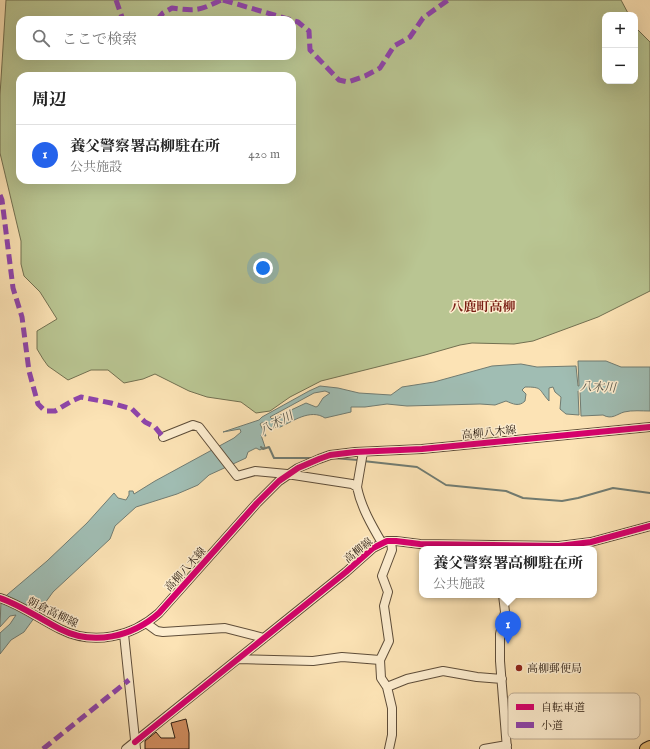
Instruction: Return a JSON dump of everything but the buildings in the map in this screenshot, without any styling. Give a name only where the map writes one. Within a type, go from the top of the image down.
[{"type":"highway","points":[[646,749],[650,747]]},
{"type":"street","points":[[163,437],[193,425],[199,427],[237,476],[255,471],[342,482],[352,484],[357,487]]},
{"type":"street","name":"高柳八木線","points":[[124,634],[146,623],[167,604],[268,492],[287,474],[310,462],[330,455],[362,458],[449,446],[650,427]]},
{"type":"street","points":[[362,458],[357,487],[358,494],[382,543]]},
{"type":"street","name":"高柳線","points":[[563,546],[575,545],[650,526]]},
{"type":"street","points":[[389,749],[392,735],[392,708],[387,687],[381,678],[380,660],[389,641],[384,606],[388,592],[382,576],[392,550],[391,541]]},
{"type":"street","name":"高柳線","points":[[126,749],[136,745],[238,659],[346,572],[368,552],[382,543],[391,541],[471,546]]},
{"type":"street","name":"朝倉高柳線","points":[[0,598],[13,603],[59,629],[74,635],[91,638],[124,634]]},
{"type":"street","points":[[484,749],[507,747],[500,634],[505,612],[503,598]]},
{"type":"street","points":[[146,623],[163,632],[225,628],[264,638]]},
{"type":"street","points":[[124,634],[136,745]]},
{"type":"street","points":[[238,659],[313,661],[342,657],[380,660]]},
{"type":"street","points":[[387,687],[407,679],[443,671],[477,677],[502,679]]},
{"type":"green space","points":[[6,0],[621,0],[627,12],[602,12],[602,84],[638,84],[638,30],[650,42],[650,291],[598,317],[533,341],[514,344],[472,343],[460,345],[321,381],[290,397],[270,411],[256,413],[241,402],[207,397],[189,391],[155,374],[143,379],[124,383],[108,370],[91,370],[68,380],[48,366],[37,349],[37,331],[57,319],[40,292],[24,276],[21,264],[21,241],[0,153],[0,95]]},
{"type":"water","name":"八木川","points":[[578,361],[606,361],[621,367],[650,367],[650,411],[627,411],[612,417],[603,415],[581,416],[580,391],[578,391],[579,415],[566,414],[560,409],[561,397],[555,392],[553,387],[549,388],[549,401],[538,388],[525,387],[522,390],[526,394],[525,401],[520,404],[514,404],[506,401],[495,405],[407,406],[387,404],[351,407],[351,412],[325,418],[313,414],[307,415],[271,430],[266,427],[263,422],[260,424],[266,436],[261,435],[265,447],[260,450],[256,448],[248,452],[246,458],[209,475],[198,485],[177,494],[136,507],[115,526],[110,539],[53,592],[24,632],[11,640],[0,654],[0,633],[10,624],[16,615],[10,616],[0,627],[1,600],[47,561],[87,523],[114,493],[118,498],[126,500],[129,495],[129,491],[133,491],[134,494],[234,438],[241,432],[240,429],[223,432],[259,420],[309,391],[320,386],[338,388],[359,393],[391,395],[402,387],[434,382],[492,366],[521,364],[537,367],[576,366],[579,386]],"holes":[[[325,391],[330,393],[323,398],[316,407],[306,403],[272,419],[270,417],[314,393]]]},
{"type":"waterway","points":[[261,447],[263,449],[269,447],[274,458],[313,458]]},
{"type":"waterway","points":[[333,458],[358,460]]},
{"type":"waterway","points":[[363,461],[417,467],[446,485],[506,491],[523,498],[562,501],[613,488],[650,493]]},
{"type":"marked path","points":[[116,0],[122,16]]},
{"type":"marked path","points":[[160,16],[172,8],[187,10],[197,9],[221,0]]},
{"type":"marked path","points":[[223,0],[278,16]]},
{"type":"marked path","points":[[296,21],[309,31],[310,50],[339,80],[348,82],[365,76],[380,68],[394,46],[410,37],[423,18],[448,0]]},
{"type":"marked path","points":[[0,195],[2,200],[13,288],[22,317],[29,371],[38,404],[45,411],[55,411],[81,397],[111,403],[132,409],[145,422],[155,427],[163,437]]},
{"type":"marked path","points":[[43,749],[129,680]]},
{"type":"cycle path","points":[[0,598],[15,604],[60,629],[73,634],[99,638],[125,633],[137,628],[159,613],[257,503],[279,481],[298,468],[319,459],[330,455],[355,452],[422,449],[650,427]]},
{"type":"cycle path","points":[[135,742],[346,572],[373,548],[387,541],[420,544],[559,546],[591,542],[650,526]]},
{"type":"place","name":"養父警察署高柳駐在所","points":[[508,644]]},
{"type":"place","name":"高柳郵便局","points":[[519,668]]},
{"type":"district","name":"八鹿町高柳","points":[[483,306]]}]
